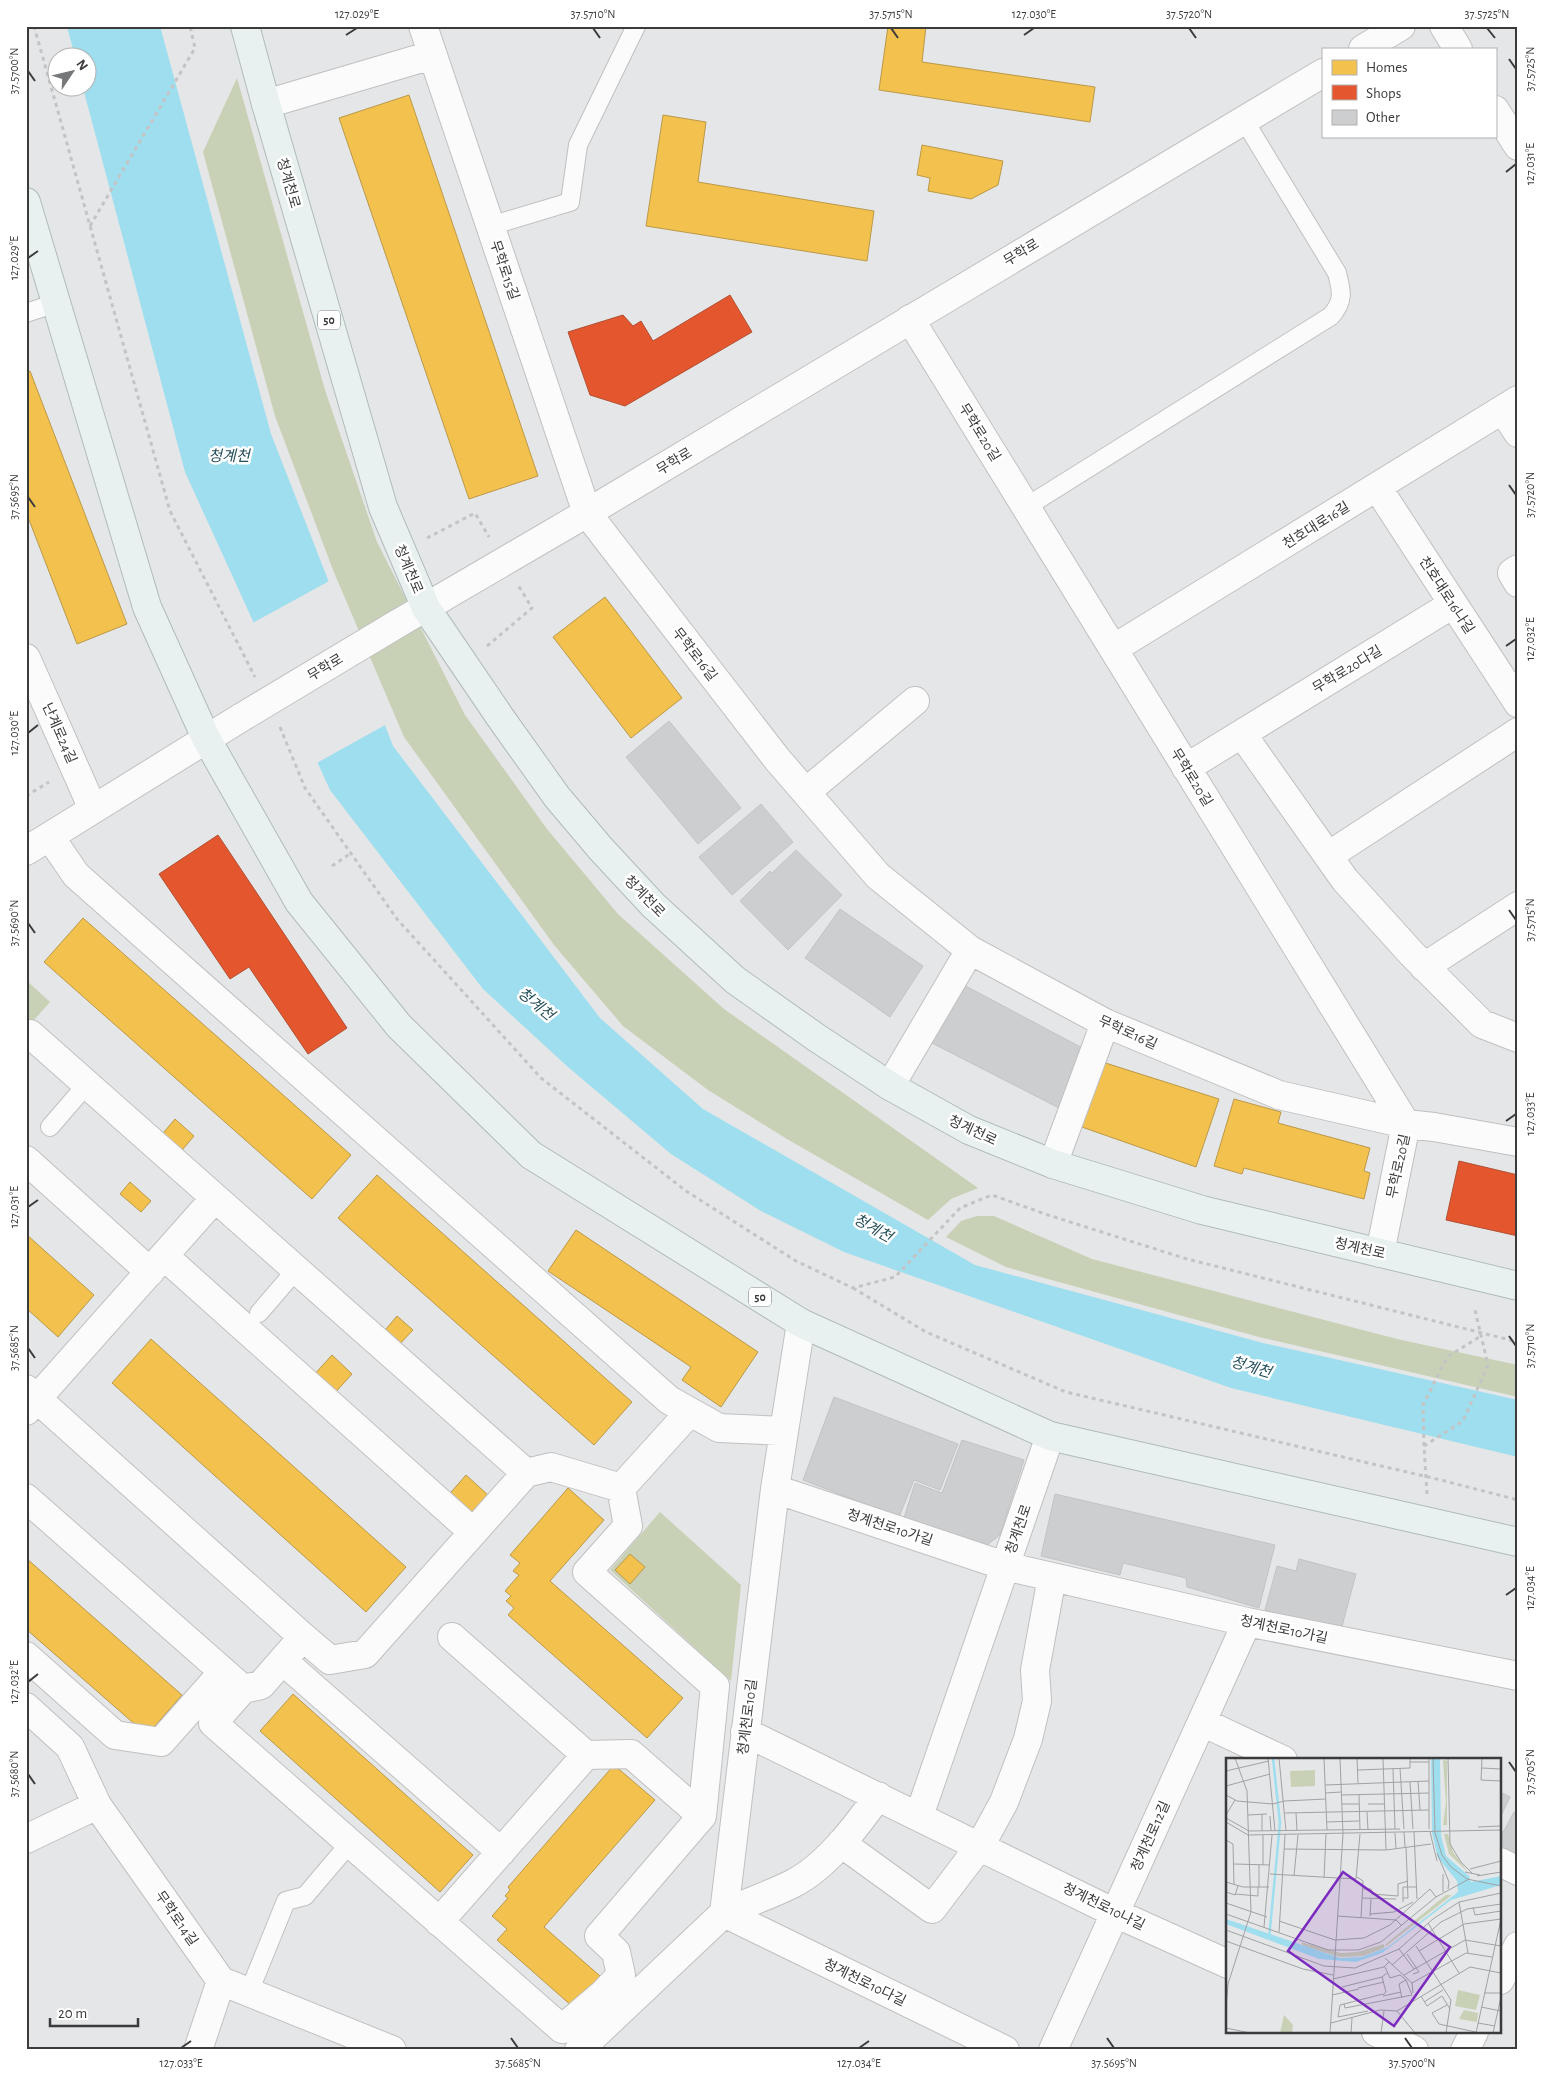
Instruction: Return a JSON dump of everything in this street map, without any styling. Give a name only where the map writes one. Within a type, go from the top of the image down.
[{"type":"main road","name":"청계천로","points":[[245,26],[383,507],[426,608],[495,710],[557,796],[601,849],[653,905],[735,980],[817,1038],[890,1086],[969,1130],[1053,1164],[1202,1210],[1518,1286]]},
{"type":"main road","name":"50","points":[[26,202],[147,607],[206,738],[299,902],[399,1026],[531,1155],[801,1323],[1050,1436],[1518,1542]]},
{"type":"street","name":"무학로15길","points":[[423,26],[587,514]]},
{"type":"street","points":[[1365,48],[1401,26]]},
{"type":"street","points":[[1444,26],[1457,48]]},
{"type":"street","points":[[266,104],[432,55]]},
{"type":"street","name":"무학로","points":[[26,851],[242,716],[587,514],[910,318],[1322,74]]},
{"type":"street","points":[[1496,112],[1518,146]]},
{"type":"street","name":"무학로20길","points":[[910,318],[1406,1124],[1380,1253]]},
{"type":"street","points":[[1510,405],[1518,433]]},
{"type":"street","name":"천호대로16길","points":[[1114,649],[1510,405]]},
{"type":"street","name":"천호대로16나길","points":[[1377,487],[1518,703]]},
{"type":"street","name":"무학로16길","points":[[587,514],[777,759],[878,876],[970,950],[1106,1023],[1280,1095],[1406,1124],[1518,1142]]},
{"type":"street","points":[[1518,569],[1512,573],[1518,583]]},
{"type":"street","name":"무학로20다길","points":[[1186,768],[1453,604]]},
{"type":"street","name":"난계로24길","points":[[26,658],[93,809]]},
{"type":"street","points":[[806,792],[915,701]]},
{"type":"street","points":[[1328,856],[1518,732]]},
{"type":"street","points":[[1242,734],[1345,880],[1424,967],[1482,1024],[1518,1038]]},
{"type":"street","points":[[50,837],[76,875],[670,1400],[718,1428],[784,1431]]},
{"type":"street","points":[[1424,967],[1518,906]]},
{"type":"street","points":[[890,1086],[970,950]]},
{"type":"street","points":[[1053,1164],[1106,1023]]},
{"type":"street","points":[[30,1034],[526,1473]]},
{"type":"street","points":[[26,1160],[157,1264],[473,1532]]},
{"type":"street","points":[[215,1198],[157,1264],[30,1399],[330,1660],[365,1654],[526,1473],[551,1467],[621,1488]]},
{"type":"street","name":"청계천로10길","points":[[724,1913],[775,1489],[801,1323]]},
{"type":"street","points":[[621,1488],[689,1412]]},
{"type":"street","name":"청계천로","points":[[1005,1566],[1050,1436]]},
{"type":"street","points":[[233,1681],[213,1723],[562,2029],[621,1975],[616,1952],[599,1936],[702,1816],[715,1686],[587,1572],[628,1526],[621,1488]]},
{"type":"street","name":"청계천로10가길","points":[[775,1489],[1005,1566],[1247,1622],[1518,1676]]},
{"type":"street","points":[[26,1498],[233,1681],[261,1685],[303,1636]]},
{"type":"street","points":[[919,1816],[1005,1566]]},
{"type":"street","points":[[841,1843],[932,1909],[980,1846],[1004,1802],[1028,1739],[1037,1701],[1035,1670],[1052,1576]]},
{"type":"street","name":"청계천로12길","points":[[1053,2050],[1247,1622]]},
{"type":"street","points":[[452,1637],[586,1755],[631,1754],[702,1816]]},
{"type":"street","points":[[26,1656],[115,1735],[161,1742],[233,1681]]},
{"type":"street","points":[[283,1661],[501,1852]]},
{"type":"street","name":"무학로14길","points":[[26,1707],[70,1746],[97,1804],[220,1981]]},
{"type":"street","points":[[1202,1722],[1279,1758]]},
{"type":"street","name":"청계천로10나길","points":[[746,1732],[1115,1912],[1226,1963]]},
{"type":"street","points":[[439,1922],[586,1755]]},
{"type":"street","points":[[578,2050],[724,1913],[793,1883],[824,1860],[854,1829],[878,1796]]},
{"type":"street","points":[[26,1839],[97,1804]]},
{"type":"street","points":[[1502,1863],[1518,1871]]},
{"type":"street","name":"청계천로10다길","points":[[724,1913],[1005,2050]]},
{"type":"street","points":[[1502,1976],[1518,1946]]},
{"type":"street","points":[[198,2050],[220,1981],[392,2050]]},
{"type":"street","points":[[1380,2034],[1414,2050]]},
{"type":"street","points":[[1465,2050],[1473,2034]]},
{"type":"lane","points":[[490,226],[570,202],[578,145],[636,26]]},
{"type":"lane","points":[[1026,507],[1331,316],[1339,307],[1341,298],[1337,273],[1244,120]]},
{"type":"lane","points":[[26,313],[56,303]]},
{"type":"lane","points":[[50,1127],[87,1084]]},
{"type":"lane","points":[[259,1313],[296,1270]]},
{"type":"lane","points":[[250,1992],[286,1901],[305,1896],[350,1843]]},
{"type":"path","points":[[34,26],[170,511],[258,683]]},
{"type":"path","points":[[90,225],[195,48],[190,26]]},
{"type":"path","points":[[280,726],[305,788],[397,919],[541,1078],[686,1190],[796,1261],[853,1288],[926,1332],[1066,1392],[1441,1480],[1518,1500]]},
{"type":"path","points":[[332,866],[351,853]]},
{"type":"path","points":[[853,1288],[895,1277],[960,1208],[992,1195],[1048,1215],[1187,1259],[1518,1342]]},
{"type":"path","points":[[1424,1446],[1463,1420],[1488,1365],[1475,1310]]},
{"type":"path","points":[[1427,1494],[1423,1405],[1447,1357],[1481,1336]]},
{"type":"green space","points":[[237,78],[325,390],[377,542],[465,715],[547,829],[618,914],[724,1009],[978,1188],[951,1199],[928,1220],[787,1139],[708,1090],[623,1026],[554,945],[404,737],[333,570],[275,416],[203,152]]},
{"type":"green space","points":[[26,980],[50,1002],[26,1029]]},
{"type":"green space","points":[[977,1216],[994,1216],[1092,1259],[1397,1339],[1518,1365],[1518,1397],[1259,1337],[1006,1267],[946,1237],[961,1221]]},
{"type":"green space","points":[[660,1512],[741,1585],[731,1681],[610,1570]]},
{"type":"water","name":"청계천","points":[[67,26],[160,26],[271,434],[393,746],[600,1018],[703,1109],[975,1265],[1263,1343],[1518,1400],[1518,1457],[1231,1388],[844,1252],[761,1211],[671,1154],[568,1067],[483,989],[330,790],[185,472],[86,98],[98,98],[98,48],[73,48]]},
{"type":"pier","points":[[331,580],[387,724],[315,764],[251,624]]},
{"type":"building: Homes","points":[[888,26],[926,26],[922,62],[1095,87],[1090,122],[879,90]]},
{"type":"building: Homes","points":[[409,95],[538,476],[469,499],[339,118]]},
{"type":"building: Homes","points":[[663,115],[706,122],[698,182],[874,211],[867,261],[646,226]]},
{"type":"building: Homes","points":[[922,145],[1003,161],[998,185],[971,199],[928,191],[930,178],[917,175]]},
{"type":"building: Homes","points":[[30,371],[127,624],[77,644],[26,512],[26,373]]},
{"type":"building: Homes","points":[[605,597],[682,698],[631,738],[553,637]]},
{"type":"building: Homes","points":[[83,918],[351,1155],[312,1199],[44,962]]},
{"type":"building: Homes","points":[[1096,1060],[1219,1099],[1196,1167],[1076,1125]]},
{"type":"building: Homes","points":[[1234,1099],[1281,1112],[1278,1123],[1370,1148],[1364,1171],[1370,1173],[1364,1199],[1244,1168],[1242,1174],[1214,1166]]},
{"type":"building: Homes","points":[[175,1119],[194,1136],[177,1156],[158,1139]]},
{"type":"building: Homes","points":[[377,1175],[632,1402],[594,1445],[338,1218]]},
{"type":"building: Homes","points":[[130,1182],[151,1201],[141,1212],[120,1194]]},
{"type":"building: Homes","points":[[576,1230],[758,1352],[721,1407],[682,1380],[691,1367],[548,1271]]},
{"type":"building: Homes","points":[[26,1234],[94,1295],[58,1337],[26,1308]]},
{"type":"building: Homes","points":[[397,1316],[413,1330],[396,1348],[381,1335]]},
{"type":"building: Homes","points":[[151,1339],[406,1567],[366,1612],[112,1383]]},
{"type":"building: Homes","points":[[332,1355],[352,1374],[333,1395],[312,1377]]},
{"type":"building: Homes","points":[[466,1475],[488,1495],[467,1517],[446,1498]]},
{"type":"building: Homes","points":[[568,1488],[604,1520],[550,1581],[683,1698],[647,1738],[508,1615],[514,1608],[506,1601],[511,1596],[505,1591],[519,1575],[513,1571],[520,1563],[510,1555]]},
{"type":"building: Homes","points":[[630,1554],[645,1567],[630,1584],[615,1570]]},
{"type":"building: Homes","points":[[26,1558],[182,1695],[147,1735],[26,1629]]},
{"type":"building: Homes","points":[[293,1694],[473,1855],[440,1892],[260,1731]]},
{"type":"building: Homes","points":[[614,1765],[655,1800],[544,1927],[600,1976],[573,2007],[497,1940],[507,1929],[492,1916],[508,1898],[505,1896],[510,1890],[508,1887]]},
{"type":"building: Shops","points":[[730,295],[752,332],[625,406],[590,395],[568,332],[623,315],[633,326],[641,321],[653,341]]},
{"type":"building: Shops","points":[[218,835],[347,1028],[308,1054],[249,967],[230,979],[159,874]]},
{"type":"building: Shops","points":[[1459,1161],[1518,1175],[1518,1236],[1446,1220]]},
{"type":"building: Other","points":[[669,721],[741,808],[698,844],[626,757]]},
{"type":"building: Other","points":[[761,804],[793,842],[732,895],[699,857]]},
{"type":"building: Other","points":[[796,850],[842,895],[788,950],[740,901],[770,871],[772,873]]},
{"type":"building: Other","points":[[840,909],[923,966],[890,1017],[805,958]]},
{"type":"building: Other","points":[[960,983],[1088,1051],[1061,1109],[932,1043]]},
{"type":"building: Other","points":[[834,1397],[958,1444],[940,1490],[914,1480],[899,1517],[803,1480]]},
{"type":"building: Other","points":[[962,1440],[1024,1460],[1000,1535],[979,1551],[903,1521],[915,1483],[942,1493]]},
{"type":"building: Other","points":[[1055,1494],[1275,1545],[1259,1608],[1187,1587],[1186,1578],[1123,1563],[1120,1575],[1041,1556]]},
{"type":"building: Other","points":[[1299,1559],[1356,1574],[1341,1630],[1265,1610],[1277,1566],[1296,1571]]},
{"type":"building: Other","points":[[1502,1793],[1510,1797],[1502,1814]]},
{"type":"building: Other","points":[[1514,1812],[1518,1814],[1518,1856],[1502,1845],[1502,1834]]}]
